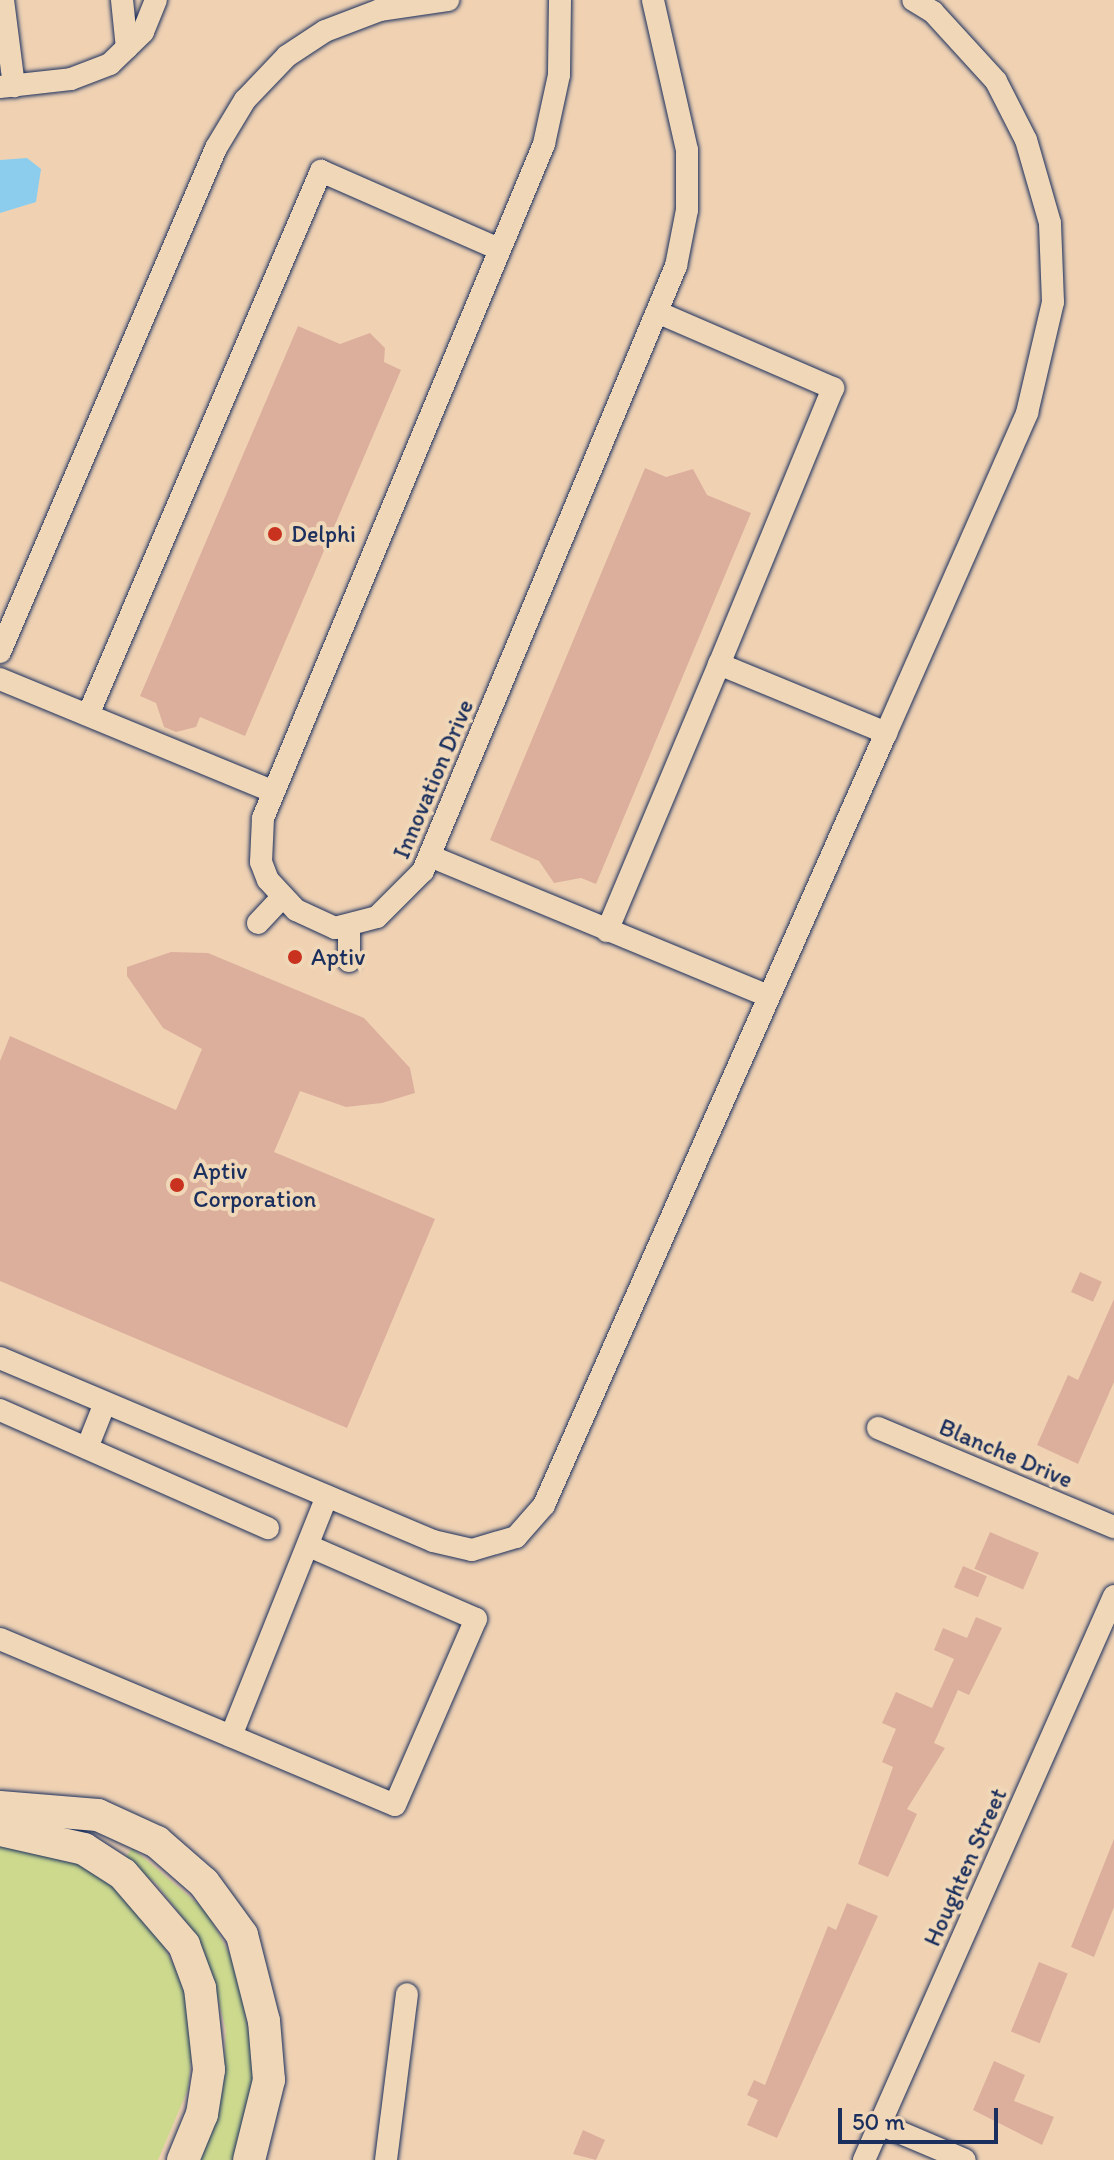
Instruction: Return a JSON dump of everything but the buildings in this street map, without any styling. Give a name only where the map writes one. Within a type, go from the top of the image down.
[{"type":"highway","points":[[0,1807],[98,1815],[157,1842],[204,1883],[242,1935],[264,2021],[269,2080],[249,2160]]},
{"type":"highway","points":[[0,1830],[23,1831],[97,1857],[162,1912],[184,1945],[200,1988],[209,2070],[202,2114],[183,2160]]},
{"type":"street","points":[[3,0],[7,87],[71,79],[110,64],[127,48],[156,0]]},
{"type":"street","points":[[122,0],[127,48]]},
{"type":"street","points":[[0,652],[229,123],[267,75],[325,31],[380,10],[448,0]]},
{"type":"street","points":[[349,961],[349,926],[312,921],[281,898],[261,862],[259,841],[272,791],[544,144],[559,75],[560,0]]},
{"type":"street","name":"Innovation Drive","points":[[349,926],[396,904],[430,856],[657,312],[687,210],[687,150],[653,0]]},
{"type":"street","points":[[0,1358],[327,1496],[472,1550],[498,1545],[530,1524],[1027,413],[1053,302],[1050,223],[1026,140],[996,81],[933,12],[913,0]]},
{"type":"street","points":[[88,715],[321,171],[499,249]]},
{"type":"street","points":[[607,931],[833,388],[657,312]]},
{"type":"street","points":[[719,664],[886,733]]},
{"type":"street","points":[[0,679],[272,791]]},
{"type":"street","points":[[430,856],[768,996]]},
{"type":"street","points":[[258,923],[281,898]]},
{"type":"street","points":[[87,1448],[105,1403]]},
{"type":"street","points":[[0,1410],[268,1528]]},
{"type":"street","name":"Blanche Drive","points":[[878,1428],[1114,1527]]},
{"type":"street","points":[[231,1736],[327,1496]]},
{"type":"street","points":[[0,1639],[395,1805],[476,1619],[309,1546]]},
{"type":"street","name":"Houghten Street","points":[[864,2160],[1114,1596]]},
{"type":"street","points":[[386,2160],[407,1994]]},
{"type":"street","points":[[880,2124],[965,2160]]},
{"type":"green space","points":[[0,1841],[56,1852],[116,1885],[154,1928],[182,1981],[193,2036],[188,2089],[158,2160],[0,2160]]},
{"type":"green space","points":[[132,1848],[206,1911],[235,1964],[254,2059],[251,2109],[235,2160],[199,2160],[223,2088],[226,2030],[212,1976],[193,1931],[156,1883],[124,1860]]},
{"type":"water","points":[[27,158],[41,169],[36,202],[0,213],[0,160]]},
{"type":"place","name":"Delphi","points":[[275,534]]},
{"type":"place","name":"Aptiv","points":[[295,957]]},
{"type":"place","name":"Aptiv Corporation","points":[[177,1185]]}]
